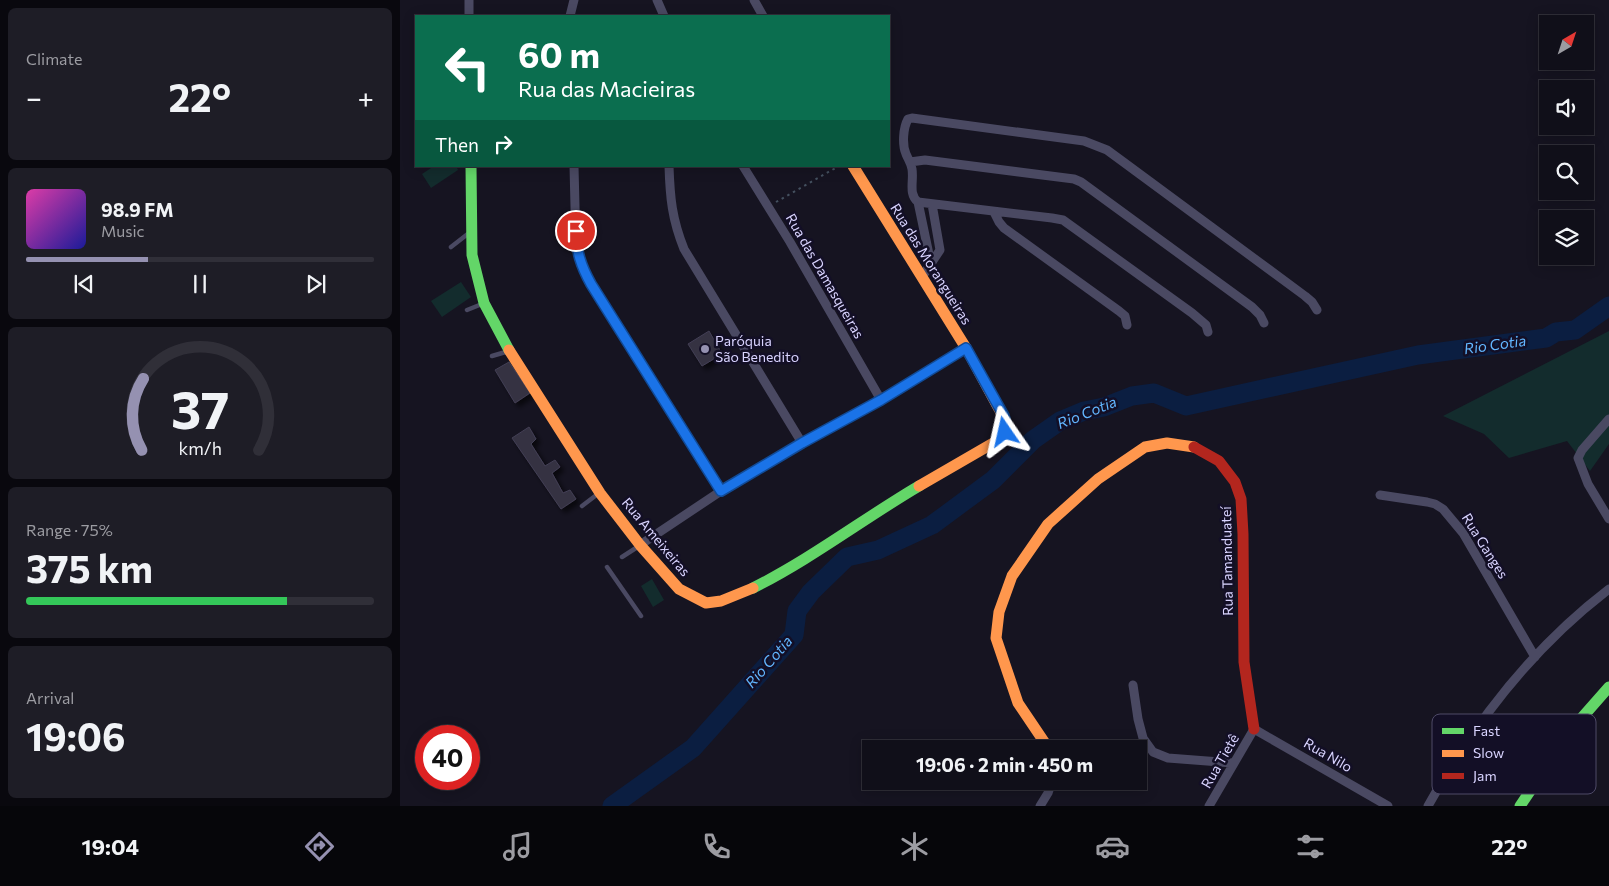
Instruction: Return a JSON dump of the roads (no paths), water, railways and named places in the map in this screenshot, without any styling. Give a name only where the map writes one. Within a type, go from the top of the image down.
[{"type":"street","points":[[469,0],[469,15]]},
{"type":"street","points":[[570,15],[574,0]]},
{"type":"street","points":[[657,0],[664,15]]},
{"type":"street","points":[[754,0],[762,15]]},
{"type":"street","points":[[931,264],[918,202],[912,195],[912,171],[904,146],[906,123],[908,119],[912,118],[1070,138],[1096,144],[1107,150],[1305,296],[1317,310]]},
{"type":"street","points":[[910,162],[925,160],[1074,179],[1252,307],[1260,315],[1264,323]]},
{"type":"street","name":"Rua Ameixeiras","points":[[471,167],[472,255],[484,304],[510,351],[600,493],[640,545],[680,589],[692,597],[706,603],[722,602],[779,575],[890,504],[995,442],[1005,432]]},
{"type":"street","points":[[574,167],[576,247],[581,265],[591,284],[721,491]]},
{"type":"street","points":[[670,167],[671,204],[675,228],[684,249],[802,443]]},
{"type":"street","name":"Rua das Damasqueiras","points":[[744,167],[881,400]]},
{"type":"street","name":"Rua das Morangueiras","points":[[854,167],[966,348],[1004,416],[1005,432]]},
{"type":"street","points":[[918,202],[1063,220],[1199,319],[1206,326],[1208,332]]},
{"type":"street","points":[[922,277],[940,250],[932,204]]},
{"type":"street","points":[[994,212],[1004,228],[1119,311],[1125,316],[1127,325]]},
{"type":"street","points":[[923,230],[936,227]]},
{"type":"street","points":[[640,545],[721,491],[802,443],[881,400],[966,348]]},
{"type":"street","points":[[1609,419],[1582,450],[1578,458],[1588,484],[1609,519]]},
{"type":"street","name":"Rua Tamanduateí","points":[[1044,740],[1018,702],[996,638],[999,612],[1012,576],[1048,524],[1098,480],[1145,448],[1167,442],[1191,445],[1219,461],[1235,482],[1240,499],[1243,534],[1244,662],[1254,729]]},
{"type":"street","name":"Rua Ganges","points":[[1380,495],[1427,502],[1443,508],[1464,533],[1535,657]]},
{"type":"street","points":[[1487,714],[1535,657],[1575,617],[1609,589]]},
{"type":"street","points":[[1133,686],[1143,738],[1153,752],[1168,758],[1233,763]]},
{"type":"street","points":[[1582,714],[1609,687]]},
{"type":"street","name":"Rua Tietê","points":[[1210,806],[1254,729]]},
{"type":"street","name":"Rua Nilo","points":[[1254,729],[1388,806]]},
{"type":"street","points":[[1040,806],[1049,790]]},
{"type":"street","points":[[1428,806],[1435,794]]},
{"type":"street","points":[[1520,806],[1528,794]]},
{"type":"lane","points":[[451,247],[471,233]]},
{"type":"lane","points":[[467,310],[484,304]]},
{"type":"lane","points":[[492,356],[510,351]]},
{"type":"lane","points":[[582,506],[600,493]]},
{"type":"lane","points":[[622,557],[640,545]]},
{"type":"lane","points":[[607,567],[640,616]]},
{"type":"waterway","name":"Rio Cotia","points":[[612,806],[693,748],[794,635],[797,611],[811,592],[847,557],[878,550],[932,525],[993,480],[1033,440],[1060,421],[1084,411],[1104,407],[1132,396],[1154,393],[1186,406],[1418,355],[1546,338],[1556,332],[1575,330],[1609,306]]},
{"type":"place","name":"Paróquia São Benedito","points":[[705,349]]}]
